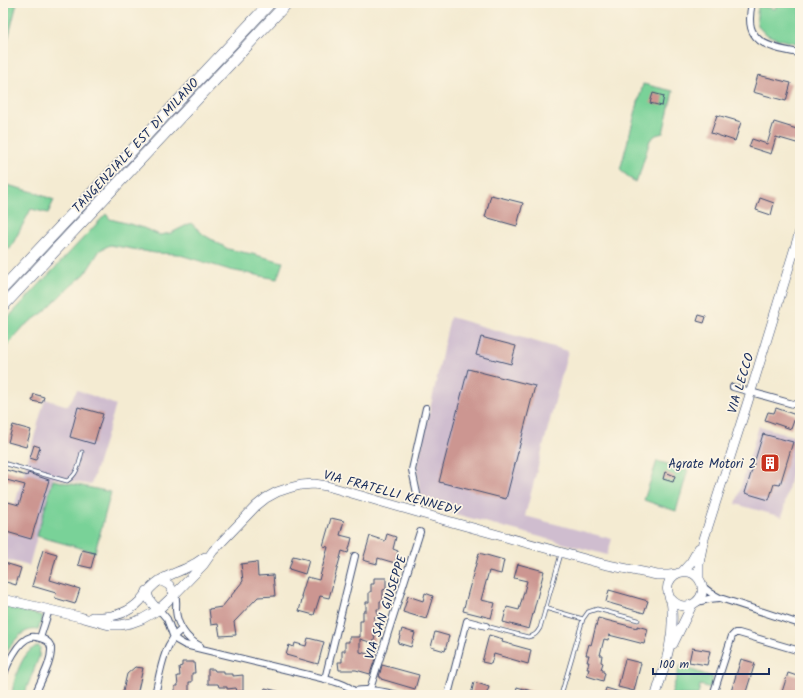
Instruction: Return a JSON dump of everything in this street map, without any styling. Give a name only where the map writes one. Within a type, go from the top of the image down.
[{"type":"highway","name":"TANGENZIALE EST DI MILANO","points":[[3,288],[270,3]]},
{"type":"highway","name":"TANGENZIALE EST DI MILANO","points":[[3,306],[287,3]]},
{"type":"street","points":[[752,3],[749,17],[754,35],[769,46],[800,53]]},
{"type":"street","name":"VIA LECCO","points":[[669,652],[694,603],[701,594],[699,564],[703,542],[798,244],[800,231]]},
{"type":"street","points":[[733,387],[800,406]]},
{"type":"street","points":[[419,513],[419,503],[412,470],[426,408]]},
{"type":"street","name":"VIA FRATELLI KENNEDY","points":[[80,617],[109,625],[120,625],[142,619],[158,610],[204,564],[213,551],[256,506],[277,492],[301,485],[314,484],[327,486],[605,565],[663,576],[679,573]]},
{"type":"street","name":"VIA SAN GIUSEPPE","points":[[370,689],[420,532]]},
{"type":"street","name":"VIA LECCO","points":[[656,695],[669,652],[672,635],[672,619],[667,587],[672,578],[691,562],[703,542]]},
{"type":"street","name":"VIA FRATELLI KENNEDY","points":[[153,586],[192,565],[213,551]]},
{"type":"street","points":[[326,679],[355,556]]},
{"type":"street","points":[[679,573],[686,572],[696,576],[700,583],[711,593],[720,598],[800,624]]},
{"type":"street","name":"VIA FRATELLI KENNEDY","points":[[648,574],[662,584],[669,596]]},
{"type":"street","points":[[3,598],[80,617],[105,618],[117,616],[133,608],[153,586],[169,585],[175,594],[176,614],[182,629],[190,639],[209,650]]},
{"type":"street","points":[[153,586],[148,597],[150,601],[167,619],[174,638],[186,645],[326,679],[346,686],[356,693],[363,689],[370,689],[398,695]]},
{"type":"street","points":[[669,596],[674,603],[680,606],[720,598]]},
{"type":"street","points":[[40,638],[49,610]]},
{"type":"street","points":[[448,695],[467,621],[486,626]]},
{"type":"street","points":[[156,695],[166,652],[177,632],[182,629]]},
{"type":"street","points":[[713,695],[732,636],[735,633],[800,651]]},
{"type":"street","points":[[3,678],[9,662],[22,643],[31,637],[46,640],[49,642],[51,652],[49,661],[35,695]]},
{"type":"street","points":[[363,695],[370,689]]},
{"type":"lane","points":[[3,462],[66,481],[75,475],[82,452]]},
{"type":"lane","points":[[486,626],[528,637],[537,633],[540,628],[562,553]]},
{"type":"lane","points":[[545,608],[583,619]]},
{"type":"lane","points":[[561,695],[583,619],[588,612],[597,609],[638,620]]},
{"type":"shaded area","points":[[450,317],[568,351],[525,516],[612,539],[607,555],[422,505],[417,469]]},
{"type":"shaded area","points":[[77,390],[116,405],[91,485],[53,478],[29,566],[3,559],[3,546],[45,399],[68,406]]},
{"type":"shaded area","points":[[759,426],[799,438],[782,517],[736,504]]},
{"type":"green space","points":[[3,3],[17,3],[3,59]]},
{"type":"green space","points":[[777,3],[785,5],[786,3],[800,3],[800,44],[771,37],[760,29],[757,23],[757,12],[759,5],[775,9]]},
{"type":"green space","points":[[643,84],[673,91],[663,133],[656,135],[650,140],[639,176],[635,182],[620,170]]},
{"type":"green space","points":[[3,184],[34,192],[54,200],[48,213],[31,209],[10,249],[3,247]]},
{"type":"green space","points":[[106,214],[110,219],[141,227],[160,235],[171,233],[191,223],[204,235],[228,249],[283,262],[277,279],[230,270],[177,254],[155,253],[110,245],[100,250],[85,274],[44,312],[24,326],[3,351],[3,323]]},
{"type":"green space","points":[[657,461],[688,470],[676,511],[644,500]]},
{"type":"green space","points":[[53,480],[111,492],[95,552],[37,536]]},
{"type":"green space","points":[[3,606],[43,616],[38,630],[26,631],[17,638],[3,658]]},
{"type":"green space","points":[[38,646],[40,647],[39,657],[24,695],[12,695],[16,674],[19,667],[27,653]]},
{"type":"green space","points":[[680,666],[713,677],[711,688],[700,685],[698,695],[671,695]]},
{"type":"building","points":[[758,75],[791,83],[786,101],[753,92]]},
{"type":"building","points":[[653,93],[664,96],[662,106],[650,103]]},
{"type":"building","points":[[717,115],[741,122],[735,141],[711,133]]},
{"type":"building","points":[[774,122],[800,130],[800,144],[776,137],[771,154],[749,147],[752,139],[767,144]]},
{"type":"building","points":[[491,195],[523,203],[517,226],[485,217]]},
{"type":"building","points":[[760,198],[774,203],[771,215],[756,210]]},
{"type":"building","points":[[699,315],[706,317],[704,323],[697,321]]},
{"type":"building","points":[[481,337],[516,346],[511,364],[476,355]]},
{"type":"building","points":[[468,369],[535,386],[506,499],[439,482]]},
{"type":"building","points":[[34,394],[44,397],[42,403],[32,401]]},
{"type":"building","points":[[78,407],[103,414],[94,444],[70,437]]},
{"type":"building","points":[[776,408],[796,415],[791,429],[765,420],[768,412],[774,413]]},
{"type":"building","points":[[13,425],[31,430],[26,447],[8,442]]},
{"type":"building","name":"Agrate Motori 2","points":[[763,434],[793,442],[780,485],[774,484],[769,500],[745,493]]},
{"type":"building","points":[[34,445],[40,447],[36,460],[30,458]]},
{"type":"building","points":[[3,469],[27,476],[28,473],[49,480],[31,539],[3,531],[3,516],[8,502],[19,505],[25,485],[3,479]]},
{"type":"building","points":[[665,472],[675,476],[673,482],[663,479]]},
{"type":"building","points":[[331,518],[344,521],[340,535],[352,538],[348,553],[342,551],[329,598],[320,596],[314,615],[299,611],[303,596],[301,596],[307,577],[319,580],[328,547],[323,546]]},
{"type":"building","points":[[387,534],[396,537],[393,549],[398,551],[395,563],[378,558],[377,564],[363,560],[370,536],[385,541]]},
{"type":"building","points":[[43,550],[57,554],[50,580],[80,589],[75,604],[55,598],[56,593],[32,586]]},
{"type":"building","points":[[82,550],[95,553],[91,568],[78,565]]},
{"type":"building","points":[[479,553],[504,560],[501,574],[489,571],[481,600],[495,603],[491,618],[463,611]]},
{"type":"building","points":[[293,556],[309,560],[305,574],[289,569]]},
{"type":"building","points":[[257,562],[258,576],[273,575],[275,596],[258,597],[234,622],[236,635],[220,636],[218,624],[211,625],[209,609],[222,607],[243,581],[241,564]]},
{"type":"building","points":[[5,563],[21,568],[16,585],[3,581],[3,570]]},
{"type":"building","points":[[518,564],[544,571],[529,629],[503,622],[507,607],[519,610],[527,581],[514,578]]},
{"type":"building","points":[[374,578],[386,578],[386,589],[383,590],[383,601],[380,601],[380,609],[377,609],[378,617],[374,617],[375,637],[373,643],[360,639],[360,652],[376,656],[370,674],[356,670],[339,670],[338,662],[342,662],[342,651],[345,651],[345,642],[349,642],[349,637],[360,637],[360,621],[363,621],[363,611],[366,611],[366,602],[369,602],[369,592],[371,592],[371,584],[374,584]]},
{"type":"building","points":[[609,590],[648,601],[644,613],[606,602]]},
{"type":"building","points":[[425,593],[433,596],[426,619],[403,612],[408,596],[423,601]]},
{"type":"building","points":[[598,618],[637,628],[637,626],[648,629],[644,644],[609,635],[608,640],[604,639],[600,655],[602,655],[601,662],[603,663],[601,669],[605,673],[603,681],[587,676],[589,662],[587,662],[589,655],[586,655],[589,644],[591,645]]},
{"type":"building","points":[[402,629],[415,633],[411,647],[398,643]]},
{"type":"building","points":[[435,632],[449,636],[445,651],[431,647]]},
{"type":"building","points":[[489,635],[503,639],[502,642],[531,650],[528,664],[494,654],[491,664],[482,662]]},
{"type":"building","points":[[308,638],[324,642],[318,664],[286,655],[289,645],[294,647],[295,643],[306,646]]},
{"type":"building","points":[[692,648],[710,651],[707,665],[689,662]]},
{"type":"building","points":[[625,659],[641,663],[634,691],[618,687]]},
{"type":"building","points":[[741,659],[755,663],[745,695],[730,695]]},
{"type":"building","points":[[182,662],[194,662],[195,673],[192,673],[192,682],[189,682],[189,692],[187,692],[187,695],[175,695],[175,686],[178,686],[177,676],[180,676],[179,667],[182,666]]},
{"type":"building","points":[[382,665],[419,675],[415,689],[381,679],[381,677],[379,677]]},
{"type":"building","points":[[135,667],[143,668],[137,695],[122,695],[127,674]]},
{"type":"building","points":[[208,669],[224,671],[224,674],[233,674],[233,676],[243,675],[243,691],[237,691],[236,688],[227,689],[227,687],[219,687],[218,684],[208,684]]},
{"type":"building","points":[[788,673],[800,677],[800,695],[781,695]]},
{"type":"building","points":[[474,682],[489,687],[486,695],[471,695]]},
{"type":"building","points":[[517,687],[538,693],[538,695],[515,695]]},
{"type":"building","points":[[265,688],[285,693],[285,695],[263,695]]},
{"type":"building","points":[[606,688],[623,693],[623,695],[604,695]]},
{"type":"place","name":"Agrate Motori 2","points":[[770,463]]}]
